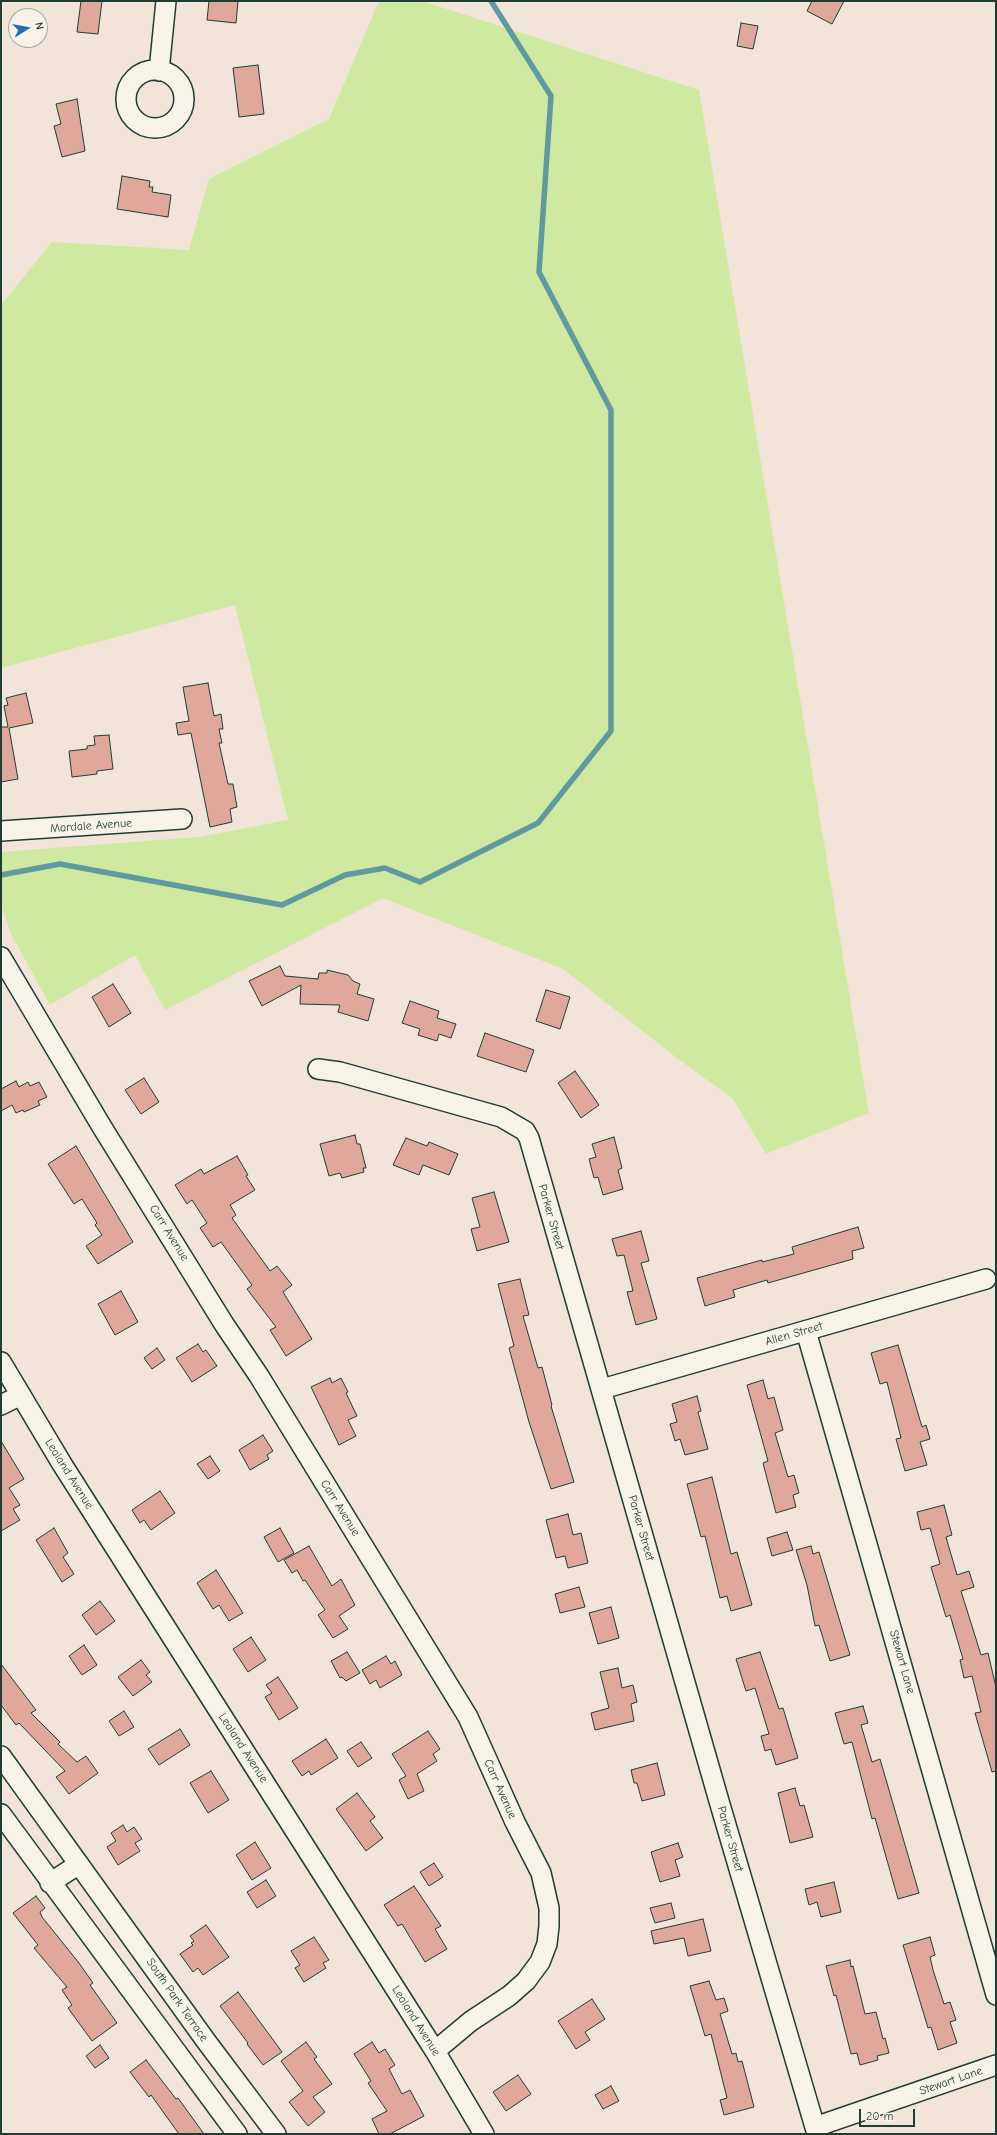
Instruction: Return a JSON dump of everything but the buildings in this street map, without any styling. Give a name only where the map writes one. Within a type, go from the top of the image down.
[{"type":"street","points":[[159,71],[166,1]]},
{"type":"street","name":"Mardale Avenue","points":[[1,831],[182,819]]},
{"type":"street","name":"Carr Avenue","points":[[1,956],[102,1127],[224,1324],[259,1376],[468,1717],[515,1822],[541,1873],[547,1896],[549,1926],[547,1944],[540,1962],[526,1981],[509,1996],[471,2021],[435,2050]]},
{"type":"street","name":"Parker Street","points":[[318,1069],[340,1072],[494,1114],[525,1131],[529,1138],[719,1801],[816,2130]]},
{"type":"street","name":"Allen Street","points":[[602,1389],[986,1279]]},
{"type":"street","name":"Stewart Lane","points":[[806,1331],[996,1995]]},
{"type":"street","name":"Lealand Avenue","points":[[1,1362],[62,1464],[435,2050],[484,2134]]},
{"type":"street","points":[[1,1405],[21,1395]]},
{"type":"street","name":"South Park Terrace","points":[[1,1756],[206,2041],[276,2134]]},
{"type":"street","points":[[1,1814],[50,1883],[237,2134]]},
{"type":"street","points":[[50,1883],[79,1864]]},
{"type":"street","name":"Stewart Lane","points":[[816,2130],[996,2066]]},
{"type":"green space","points":[[379,1],[422,1],[699,90],[869,1113],[766,1154],[733,1099],[677,1058],[563,969],[383,898],[165,1010],[135,955],[50,1005],[11,934],[1,905],[1,852],[199,837],[288,820],[235,605],[1,668],[1,305],[52,242],[189,250],[209,179],[329,119]]},
{"type":"waterway","points":[[1,875],[60,864],[282,905],[345,875],[385,868],[420,882],[538,823],[611,731],[611,410],[539,272],[551,96],[491,1]]}]
